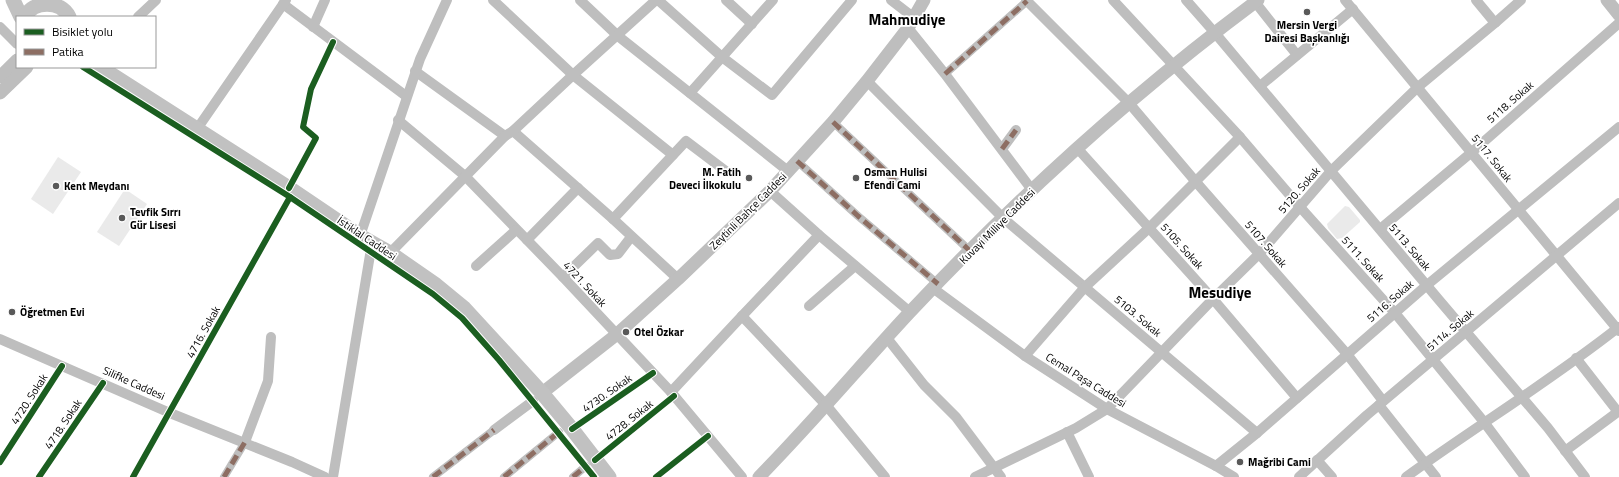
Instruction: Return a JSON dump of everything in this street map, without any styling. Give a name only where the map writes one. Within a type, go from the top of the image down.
[{"type":"main road","points":[[13,0],[21,16]]},
{"type":"main road","points":[[26,16],[34,4],[48,0],[55,1],[62,6],[68,16]]},
{"type":"main road","name":"İstiklal Caddesi","points":[[102,68],[366,240],[390,253],[436,285],[464,308],[538,397],[572,429],[609,477]]},
{"type":"street","points":[[139,16],[156,0]]},
{"type":"street","points":[[313,27],[325,0]]},
{"type":"street","points":[[333,477],[366,240],[398,120],[406,96],[415,71],[447,0]]},
{"type":"street","points":[[493,0],[573,75],[673,155]]},
{"type":"street","points":[[580,0],[618,36],[788,171]]},
{"type":"street","points":[[390,253],[465,176],[509,134],[657,0],[722,57],[772,95],[852,0]]},
{"type":"street","points":[[726,0],[752,24]]},
{"type":"street","points":[[690,93],[773,0]]},
{"type":"street","points":[[891,0],[910,22],[945,74],[1032,190]]},
{"type":"street","name":"Zeytinli Bahçe Caddesi","points":[[538,397],[616,335],[678,279],[770,191],[833,122],[867,81],[910,22],[924,0]]},
{"type":"street","points":[[945,74],[1027,0]]},
{"type":"street","name":"5107. Sokak","points":[[1027,0],[1129,103],[1196,182],[1347,354],[1436,477]]},
{"type":"street","name":"5111. Sokak","points":[[1113,0],[1240,137],[1300,208],[1395,313],[1484,422],[1525,477]]},
{"type":"street","name":"5113. Sokak","points":[[1186,0],[1522,397],[1585,477]]},
{"type":"street","name":"5117. Sokak","points":[[1345,0],[1618,329]]},
{"type":"street","points":[[1476,0],[1495,23]]},
{"type":"street","name":"5120. Sokak","points":[[975,477],[1067,432],[1107,409],[1213,299],[1259,254],[1331,171],[1418,87],[1521,0]]},
{"type":"street","points":[[1607,0],[1619,15]]},
{"type":"street","points":[[1256,1],[1297,55]]},
{"type":"street","name":"Kuvayi Milliye Caddesi","points":[[763,476],[910,312],[1032,190],[1173,65],[1256,1]]},
{"type":"street","points":[[197,129],[284,2],[313,27],[406,96]]},
{"type":"street","points":[[1260,86],[1353,9]]},
{"type":"street","name":"5118. Sokak","points":[[1380,229],[1472,152],[1619,23]]},
{"type":"street","points":[[0,27],[16,43]]},
{"type":"street","points":[[0,77],[16,61]]},
{"type":"street","points":[[0,93],[26,68]]},
{"type":"street","points":[[415,71],[509,134],[578,188],[678,279]]},
{"type":"street","name":"5103. Sokak","points":[[867,81],[1003,218],[1257,433]]},
{"type":"street","name":"4721. Sokak","points":[[398,120],[465,176],[671,392],[742,477]]},
{"type":"street","points":[[833,122],[970,251]]},
{"type":"street","name":"5116. Sokak","points":[[1216,466],[1257,433],[1427,286],[1619,127]]},
{"type":"street","points":[[1002,149],[1016,130]]},
{"type":"street","points":[[1026,356],[1085,287],[1149,228],[1240,137]]},
{"type":"street","points":[[613,219],[686,141],[727,172]]},
{"type":"street","name":"5105. Sokak","points":[[1078,149],[1213,299],[1297,398]]},
{"type":"street","points":[[797,161],[936,286]]},
{"type":"street","points":[[526,240],[578,188]]},
{"type":"street","points":[[770,191],[819,235],[910,312]]},
{"type":"street","name":"5114. Sokak","points":[[1298,477],[1381,403],[1619,203]]},
{"type":"street","points":[[476,266],[516,230]]},
{"type":"street","points":[[671,392],[819,235]]},
{"type":"street","points":[[562,277],[598,243],[610,255],[618,254],[631,237]]},
{"type":"street","points":[[810,306],[855,266]]},
{"type":"street","name":"Cemal Paşa Caddesi","points":[[936,286],[1026,356],[1107,409],[1216,466],[1230,476]]},
{"type":"street","points":[[742,316],[826,405],[885,477]]},
{"type":"street","points":[[1406,477],[1618,329]]},
{"type":"street","points":[[224,477],[245,442],[268,381],[270,337]]},
{"type":"street","points":[[887,338],[924,385],[956,417],[1001,477]]},
{"type":"street","name":"Silifke Caddesi","points":[[0,339],[170,413],[245,442],[325,477]]},
{"type":"street","points":[[1565,451],[1618,411],[1576,358]]},
{"type":"street","points":[[433,477],[538,397]]},
{"type":"street","points":[[504,477],[559,432]]},
{"type":"street","points":[[1067,432],[1089,477]]},
{"type":"street","points":[[1317,460],[1332,477]]},
{"type":"street","points":[[573,477],[586,466]]},
{"type":"shaded area","name":"Kent Meydanı","points":[[58,157],[81,172],[53,214],[31,199]]},
{"type":"shaded area","name":"Tevfik Sırrı Gür Lisesi","points":[[125,189],[147,204],[119,246],[97,232]]},
{"type":"shaded area","points":[[1345,206],[1349,207],[1360,222],[1342,238],[1337,239],[1328,228],[1327,224]]},
{"type":"marked path","points":[[945,74],[1027,1]]},
{"type":"marked path","points":[[833,122],[970,251]]},
{"type":"marked path","points":[[1002,149],[1016,130]]},
{"type":"marked path","points":[[797,161],[858,216],[938,284]]},
{"type":"marked path","points":[[433,477],[494,430]]},
{"type":"marked path","points":[[504,477],[559,432]]},
{"type":"marked path","points":[[224,477],[245,442]]},
{"type":"marked path","points":[[573,477],[586,466]]},
{"type":"cycle path","points":[[289,188],[316,138],[303,127],[311,89],[333,42]]},
{"type":"cycle path","points":[[85,68],[290,197],[433,294],[462,318],[499,360],[594,477]]},
{"type":"cycle path","name":"4716. Sokak","points":[[133,477],[290,197]]},
{"type":"cycle path","name":"4720. Sokak","points":[[0,462],[62,366]]},
{"type":"cycle path","name":"4730. Sokak","points":[[572,429],[653,373]]},
{"type":"cycle path","name":"4718. Sokak","points":[[39,477],[103,383]]},
{"type":"cycle path","name":"4728. Sokak","points":[[595,460],[674,396]]},
{"type":"cycle path","points":[[656,477],[708,436]]},
{"type":"place","name":"Mersin Vergi Dairesi Başkanlığı","points":[[1307,12]]},
{"type":"place","name":"M. Fatih Deveci İlkokulu","points":[[749,178]]},
{"type":"place","name":"Osman Hulisi Efendi Cami","points":[[856,178]]},
{"type":"place","name":"Kent Meydanı","points":[[56,186]]},
{"type":"place","name":"Tevfik Sırrı Gür Lisesi","points":[[122,218]]},
{"type":"place","name":"Öğretmen Evi","points":[[12,312]]},
{"type":"place","name":"Otel Özkar","points":[[626,332]]},
{"type":"place","name":"Mağribi Cami","points":[[1240,462]]},
{"type":"district","name":"Mahmudiye","points":[[907,19]]},
{"type":"district","name":"Mesudiye","points":[[1220,292]]}]
